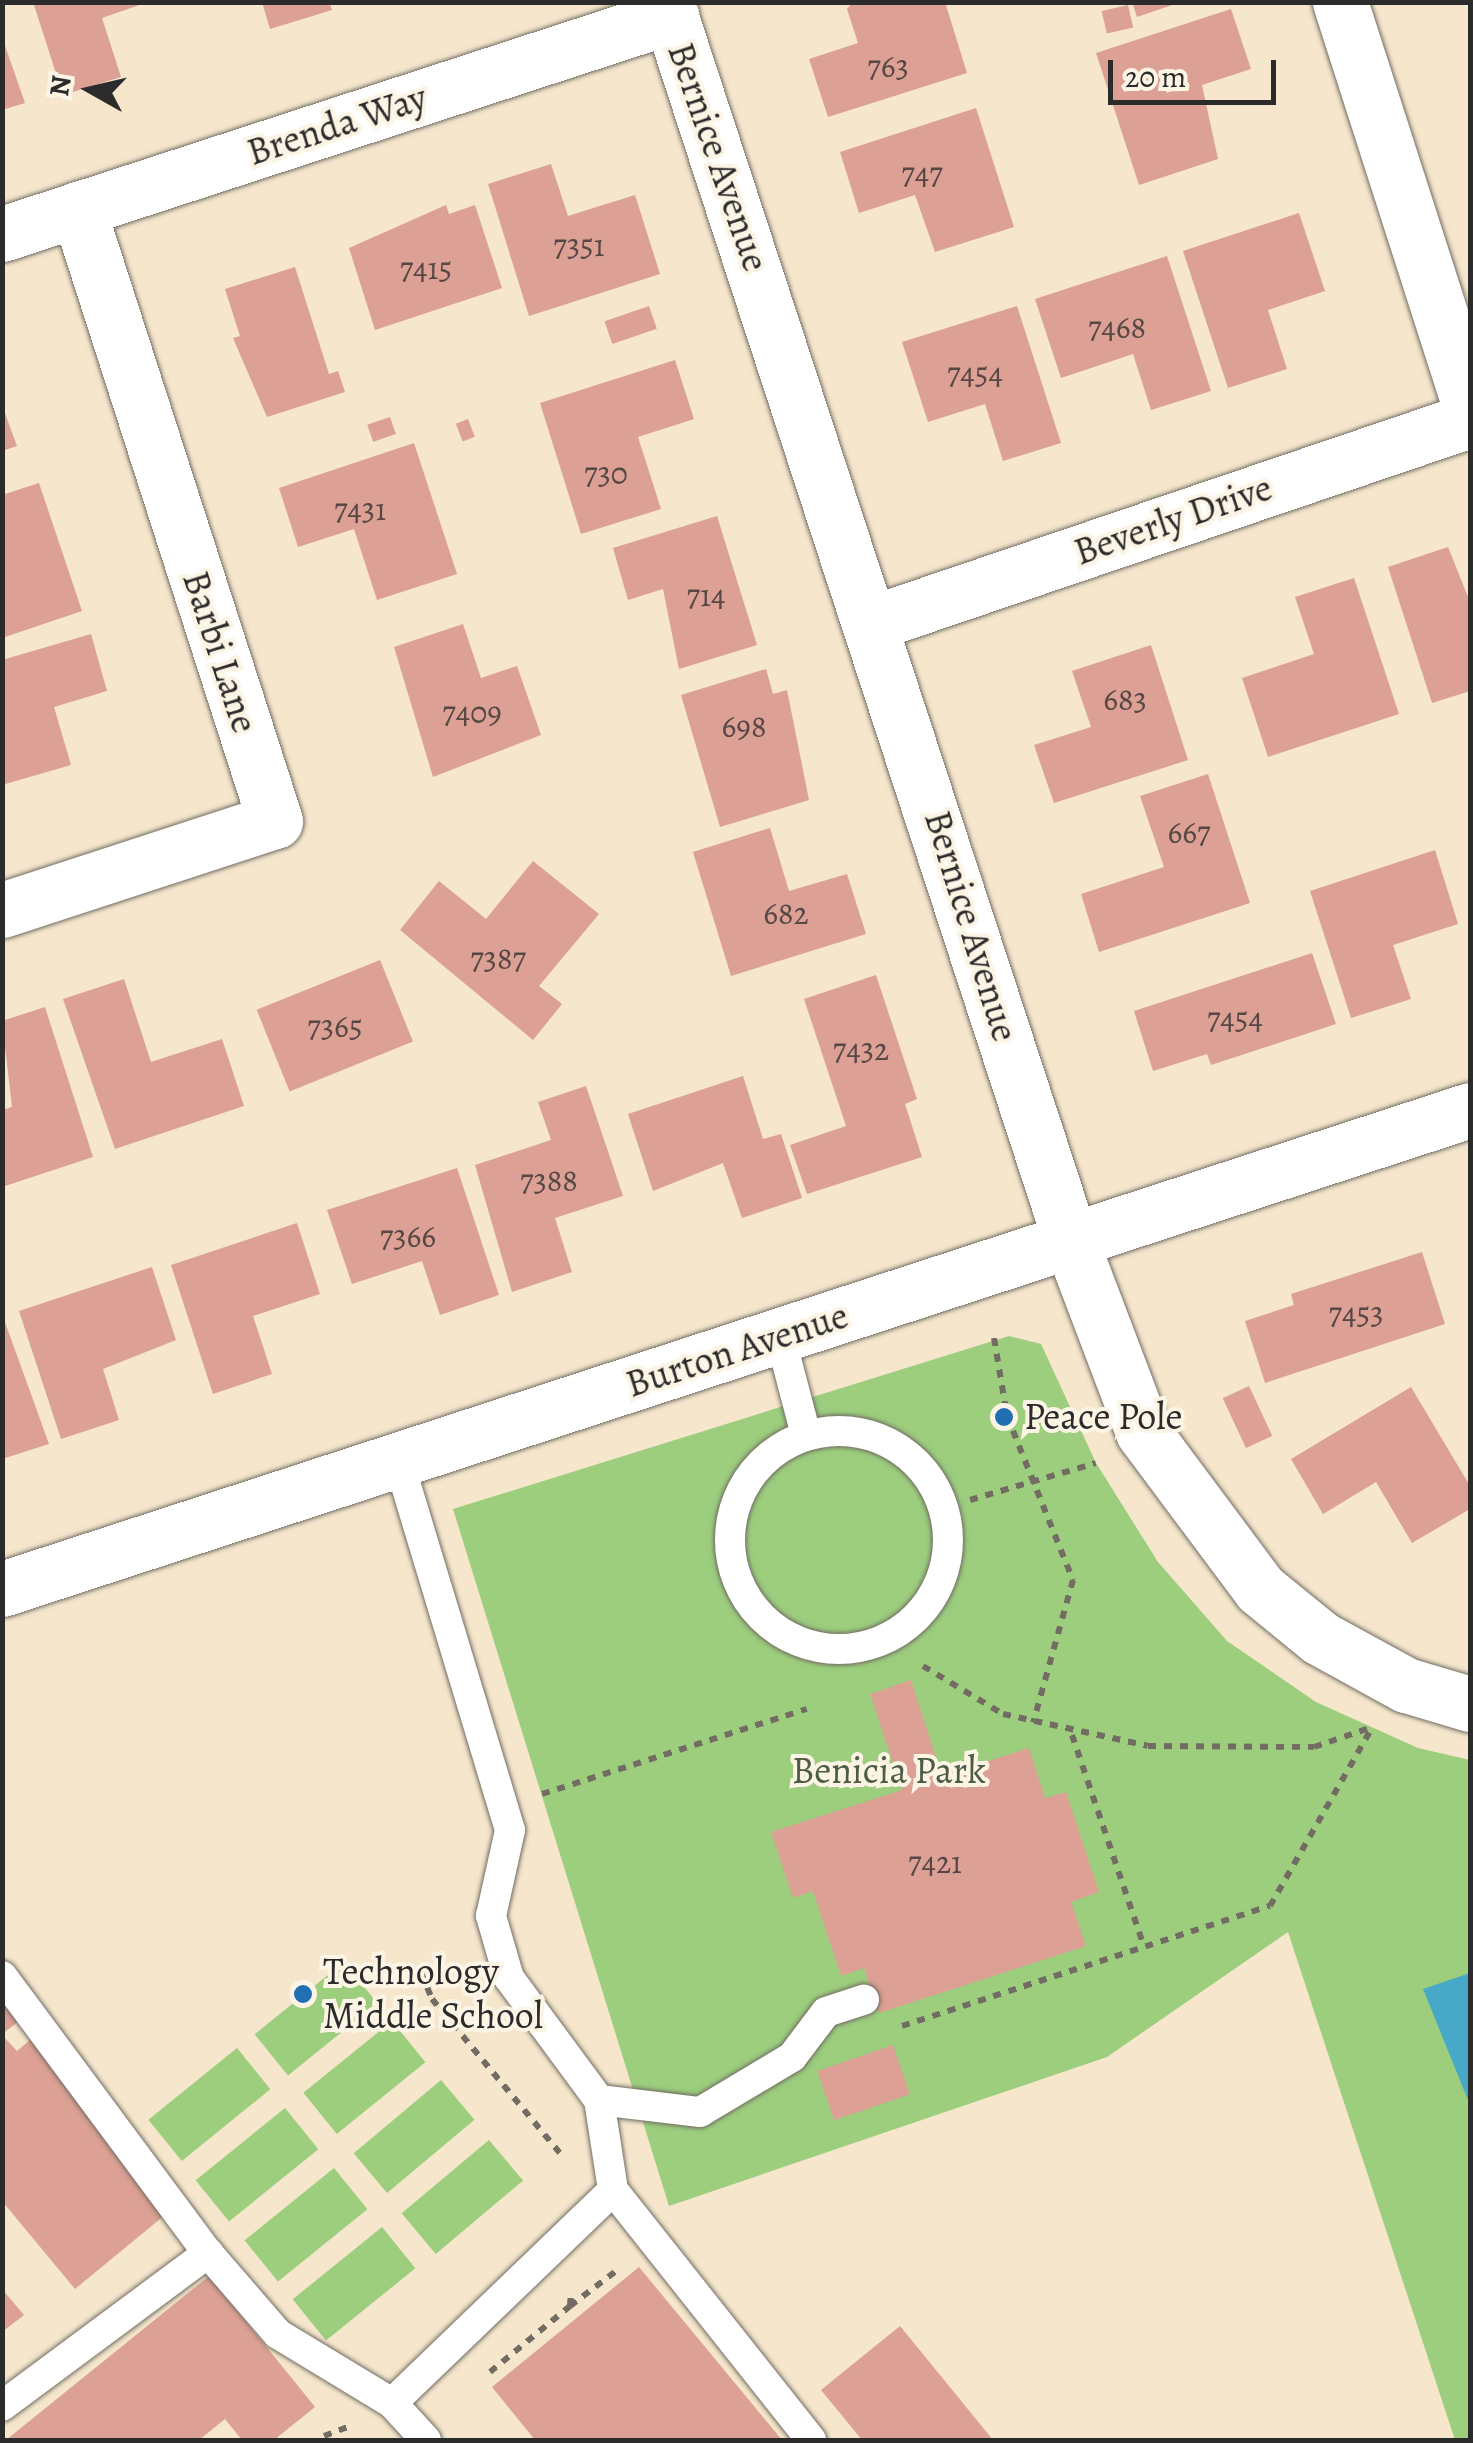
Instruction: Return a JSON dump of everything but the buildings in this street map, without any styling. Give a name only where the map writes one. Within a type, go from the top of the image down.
[{"type":"street","points":[[1340,2],[1470,408]]},
{"type":"street","name":"Brenda Way","points":[[2,234],[669,10]]},
{"type":"street","name":"Bernice Avenue","points":[[669,10],[875,622],[1071,1242],[1143,1432],[1260,1589],[1337,1647],[1406,1685],[1470,1704]]},
{"type":"street","name":"Barbi Lane","points":[[2,910],[275,821],[78,209]]},
{"type":"street","name":"Beverly Drive","points":[[875,622],[1470,420]]},
{"type":"street","name":"Burton Avenue","points":[[2,1590],[1470,1110]]},
{"type":"lane","points":[[780,1336],[806,1434]]},
{"type":"lane","points":[[806,1434],[879,1438],[934,1485],[946,1558],[923,1607],[882,1640],[812,1646],[754,1608],[736,1577],[734,1507],[750,1476],[806,1434]]},
{"type":"lane","points":[[398,1460],[510,1830],[491,1916],[509,1978],[599,2100],[614,2190],[811,2440]]},
{"type":"lane","points":[[2,1976],[208,2252],[278,2334],[394,2406],[426,2440]]},
{"type":"lane","points":[[599,2100],[700,2112],[792,2057],[826,2012],[864,2000]]},
{"type":"lane","points":[[394,2406],[614,2190]]},
{"type":"lane","points":[[2,2406],[208,2252]]},
{"type":"path","points":[[994,1338],[1030,1480],[1073,1580],[1033,1722]]},
{"type":"path","points":[[970,1500],[1096,1463]]},
{"type":"path","points":[[885,2031],[1270,1906],[1373,1727],[1314,1747],[1148,1746],[1072,1735],[1033,1722],[950,1690],[923,1666]]},
{"type":"path","points":[[536,1796],[807,1708]]},
{"type":"path","points":[[1072,1735],[1144,1947]]},
{"type":"path","points":[[421,1972],[432,1999],[580,2175],[570,2306],[484,2374]]},
{"type":"path","points":[[324,2436],[394,2406]]},
{"type":"green space","name":"Benicia Park","points":[[1009,1336],[1041,1344],[1096,1463],[1158,1562],[1227,1641],[1316,1702],[1418,1748],[1470,1760],[1470,2440],[1455,2440],[1288,1932],[1107,2057],[669,2206],[453,1509]]},
{"type":"green space","points":[[344,1962],[377,2003],[288,2076],[255,2034]]},
{"type":"green space","points":[[392,2021],[425,2062],[337,2134],[303,2093]]},
{"type":"green space","points":[[237,2048],[270,2089],[182,2161],[148,2120]]},
{"type":"green space","points":[[441,2080],[474,2120],[387,2193],[354,2153]]},
{"type":"green space","points":[[285,2108],[318,2149],[229,2222],[196,2180]]},
{"type":"green space","points":[[489,2140],[523,2181],[436,2254],[402,2213]]},
{"type":"green space","points":[[334,2168],[367,2209],[278,2282],[245,2240]]},
{"type":"green space","points":[[382,2227],[415,2268],[326,2341],[293,2299]]},
{"type":"water","points":[[1470,1973],[1470,2105],[1423,1989]]},
{"type":"place","name":"Peace Pole","points":[[1004,1417]]},
{"type":"place","name":"Technology Middle School","points":[[303,1994]]}]
